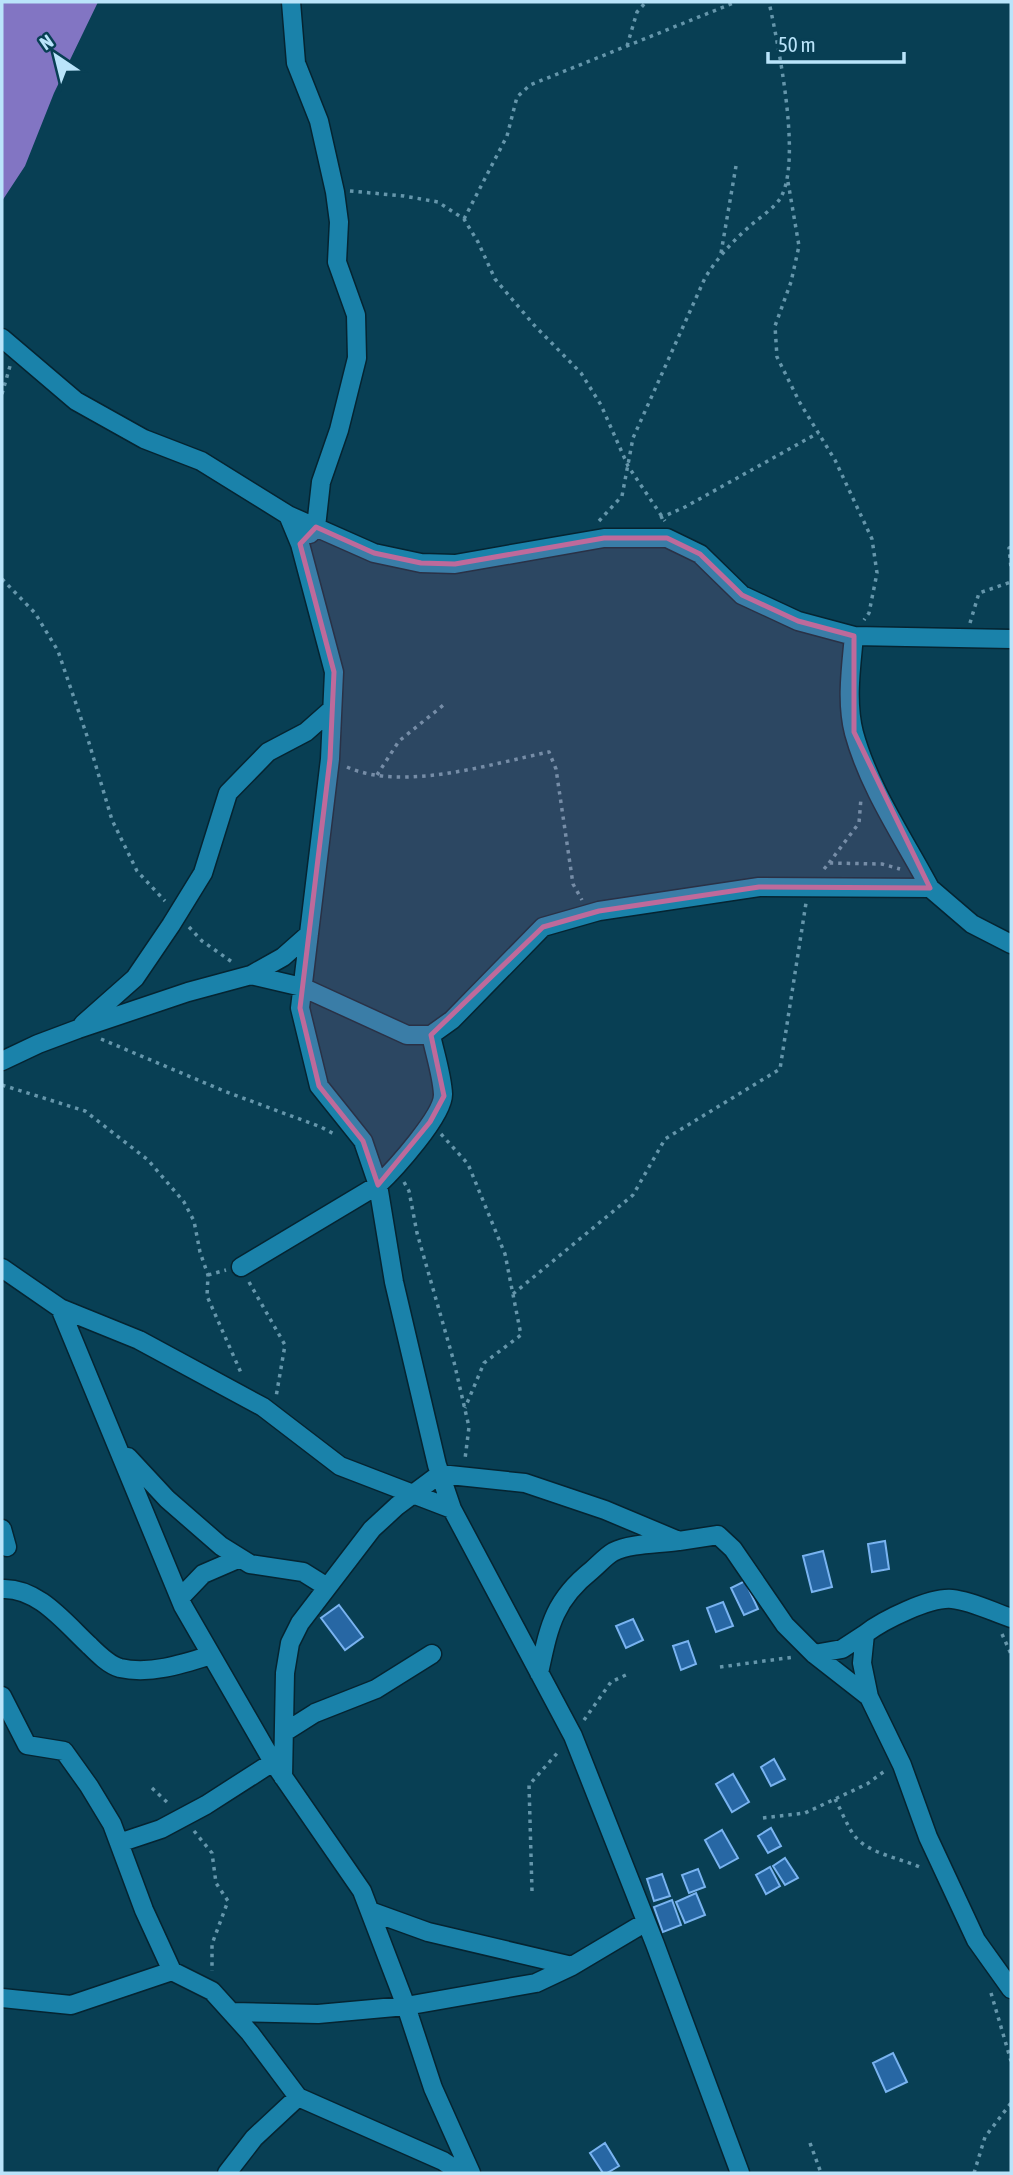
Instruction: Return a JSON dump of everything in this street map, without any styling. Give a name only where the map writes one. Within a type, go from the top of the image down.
[{"type":"street","points":[[290,2],[296,63],[319,121],[335,192],[339,222],[337,262],[356,315],[357,358],[340,430],[321,482],[316,527],[300,544]]},
{"type":"street","points":[[8,344],[76,401],[144,439],[201,461],[288,515],[374,553],[421,563],[455,564],[604,538],[667,538],[700,554],[742,596],[798,621],[853,636],[1011,639]]},
{"type":"street","points":[[288,515],[300,544],[334,672],[330,759],[300,1008],[319,1086],[363,1141],[378,1185],[394,1282],[440,1474],[452,1509],[573,1736],[740,2173]]},
{"type":"street","points":[[853,636],[850,687],[854,732],[872,777],[930,888],[972,924],[1011,944]]},
{"type":"street","points":[[78,1029],[135,978],[177,915],[203,873],[228,793],[268,752],[306,732],[332,709]]},
{"type":"street","points":[[251,975],[302,987],[407,1035],[431,1035],[452,1020],[543,927],[590,913],[759,887],[907,890],[930,888]]},
{"type":"street","points":[[2,1061],[78,1029],[188,992],[251,975],[283,957],[309,934]]},
{"type":"street","points":[[241,1267],[378,1185],[396,1169],[430,1122],[444,1096],[431,1035]]},
{"type":"street","points":[[2,1268],[61,1308],[139,1340],[254,1402],[340,1466],[452,1509]]},
{"type":"street","points":[[61,1308],[180,1598],[278,1770],[362,1891],[406,2006],[433,2088],[471,2173]]},
{"type":"street","points":[[119,1448],[167,1499],[221,1546],[250,1564],[303,1572],[327,1587]]},
{"type":"street","points":[[278,1770],[285,1731],[285,1673],[290,1643],[300,1623],[372,1529],[440,1474],[525,1483],[605,1510],[679,1541]]},
{"type":"street","points":[[2,1529],[7,1547]]},
{"type":"street","points":[[539,1673],[550,1622],[563,1598],[582,1578],[614,1552],[718,1535],[733,1549],[785,1625],[814,1654],[869,1697]]},
{"type":"street","points":[[180,1598],[202,1574],[240,1558]]},
{"type":"street","points":[[2,1589],[33,1596],[102,1657],[119,1668],[141,1669],[177,1665],[211,1655]]},
{"type":"street","points":[[814,1654],[842,1649],[909,1609],[951,1599],[1011,1618]]},
{"type":"street","points":[[865,1634],[862,1663],[869,1697],[898,1757],[928,1837],[976,1940],[1011,1989]]},
{"type":"street","points":[[285,1731],[315,1713],[376,1689],[432,1654]]},
{"type":"street","points":[[3,1701],[27,1745],[64,1751],[89,1786],[112,1824],[145,1910],[173,1971],[212,1991],[299,2097],[443,2161],[461,2173]]},
{"type":"street","points":[[119,1843],[161,1829],[278,1770]]},
{"type":"street","points":[[370,1911],[428,1932],[572,1966]]},
{"type":"street","points":[[231,2012],[318,2014],[406,2006],[536,1983],[572,1966],[646,1922]]},
{"type":"street","points":[[2,1997],[71,2005],[173,1971]]},
{"type":"street","points":[[227,2173],[254,2138],[299,2097]]},
{"type":"path","points":[[627,46],[637,12],[646,2]]},
{"type":"path","points":[[464,219],[507,136],[517,97],[530,85],[736,2]]},
{"type":"path","points":[[769,2],[789,122],[788,181],[799,246],[791,282],[775,326],[777,357],[800,403],[835,460],[872,539],[877,573],[869,612],[853,636]]},
{"type":"path","points":[[721,255],[736,166]]},
{"type":"path","points":[[582,541],[622,496],[633,438],[705,278],[721,255],[780,199],[788,181]]},
{"type":"path","points":[[335,192],[360,191],[438,202],[464,219],[495,279],[534,325],[581,373],[601,405],[628,466],[660,517],[670,526]]},
{"type":"path","points":[[2,394],[8,344]]},
{"type":"path","points":[[660,517],[685,507],[818,433]]},
{"type":"path","points":[[1011,547],[1011,568]]},
{"type":"path","points":[[2,579],[35,613],[58,651],[112,820],[136,871],[202,941],[251,975]]},
{"type":"path","points":[[965,639],[979,593],[1011,582]]},
{"type":"path","points":[[377,775],[399,741],[446,703]]},
{"type":"path","points":[[330,759],[365,775],[422,778],[549,752],[556,769],[573,884],[590,913]]},
{"type":"path","points":[[829,863],[859,823],[862,786]]},
{"type":"path","points":[[513,1294],[633,1195],[665,1139],[780,1069],[809,886]]},
{"type":"path","points":[[78,1029],[224,1091],[321,1127],[340,1138]]},
{"type":"path","points":[[2,1085],[85,1111],[148,1160],[184,1202],[194,1221],[208,1275],[207,1296],[254,1402]]},
{"type":"path","points":[[430,1122],[468,1164],[505,1254],[521,1335],[484,1363],[464,1409]]},
{"type":"path","points":[[396,1169],[409,1191],[417,1233],[454,1362],[468,1427],[463,1477]]},
{"type":"path","points":[[208,1275],[241,1267],[285,1345],[273,1415]]},
{"type":"path","points":[[720,1667],[814,1654]]},
{"type":"path","points":[[532,1891],[529,1785],[573,1736],[611,1682],[631,1673]]},
{"type":"path","points":[[763,1818],[805,1813],[884,1772],[898,1757]]},
{"type":"path","points":[[152,1788],[183,1818],[212,1853],[216,1883],[228,1901],[212,1944],[212,1991]]},
{"type":"path","points":[[835,1799],[854,1836],[881,1853],[905,1859],[949,1881]]},
{"type":"path","points":[[988,1980],[1011,2061]]},
{"type":"path","points":[[974,2173],[985,2137],[1011,2103]]},
{"type":"path","points":[[810,2143],[821,2173]]},
{"type":"highlighted area","points":[[316,527],[374,553],[421,563],[455,564],[604,538],[667,538],[700,554],[742,595],[798,621],[854,636],[854,732],[930,888],[759,887],[599,911],[543,927],[431,1035],[444,1096],[430,1122],[378,1185],[363,1141],[319,1086],[300,1008],[330,759],[334,672],[300,544]]},
{"type":"shaded area","points":[[2,2],[98,2],[54,93],[25,166],[2,201]]},
{"type":"building","points":[[885,1541],[889,1569],[872,1572],[868,1544]]},
{"type":"building","points":[[823,1551],[832,1587],[812,1592],[803,1556]]},
{"type":"building","points":[[745,1581],[758,1609],[744,1615],[731,1588]]},
{"type":"building","points":[[723,1602],[733,1626],[716,1632],[707,1608]]},
{"type":"building","points":[[339,1605],[363,1637],[345,1650],[321,1618]]},
{"type":"building","points":[[633,1619],[643,1640],[626,1648],[616,1626]]},
{"type":"building","points":[[688,1641],[696,1664],[681,1670],[673,1646]]},
{"type":"building","points":[[774,1759],[785,1779],[771,1786],[761,1767]]},
{"type":"building","points":[[733,1774],[749,1802],[732,1812],[716,1784]]},
{"type":"building","points":[[771,1828],[781,1846],[768,1853],[758,1836]]},
{"type":"building","points":[[722,1830],[738,1858],[720,1868],[705,1840]]},
{"type":"building","points":[[785,1858],[798,1878],[785,1885],[773,1866]]},
{"type":"building","points":[[770,1867],[780,1886],[766,1894],[756,1875]]},
{"type":"building","points":[[698,1869],[705,1887],[689,1893],[682,1875]]},
{"type":"building","points":[[662,1874],[670,1896],[654,1901],[647,1879]]},
{"type":"building","points":[[696,1893],[705,1915],[685,1923],[676,1902]]},
{"type":"building","points":[[672,1900],[681,1925],[663,1932],[654,1907]]},
{"type":"building","points":[[893,2053],[907,2082],[886,2092],[873,2063]]},
{"type":"building","points":[[605,2143],[619,2166],[603,2173],[590,2153]]}]
